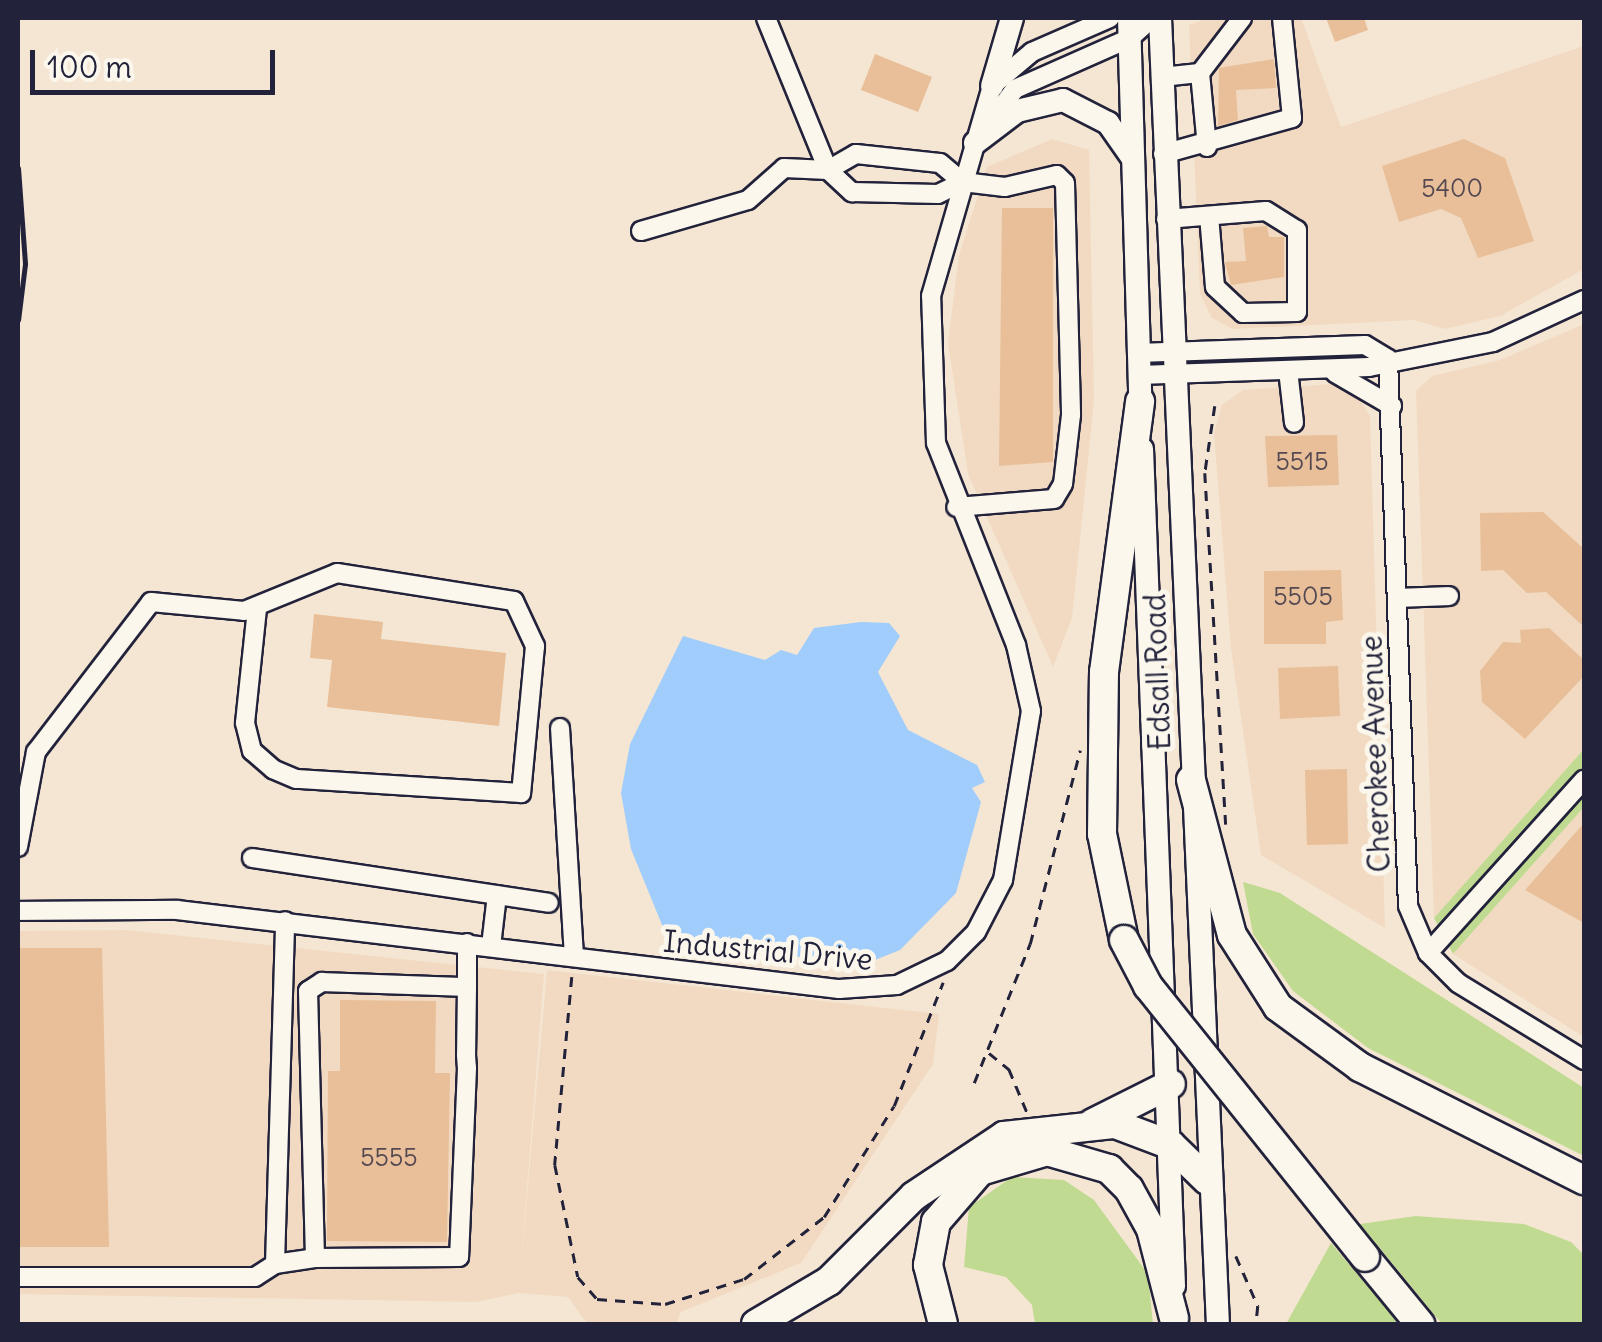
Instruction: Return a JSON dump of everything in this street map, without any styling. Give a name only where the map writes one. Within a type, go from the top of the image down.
[{"type":"highway","points":[[1139,376],[1104,672],[1104,852],[1124,940],[1148,986],[1420,1324]]},
{"type":"highway","points":[[1190,780],[1232,935],[1278,1007],[1360,1067],[1584,1180]]},
{"type":"highway","points":[[1092,1124],[1172,1084]]},
{"type":"highway","points":[[756,1324],[829,1282],[970,1150],[1032,1128],[1092,1124],[1171,1145],[1207,1180]]},
{"type":"highway","points":[[943,1324],[928,1266],[936,1222],[980,1171],[1046,1151],[1109,1168],[1129,1189],[1152,1229],[1175,1321]]},
{"type":"main road","points":[[992,86],[1012,18]]},
{"type":"main road","name":"Edsall Road","points":[[1156,18],[1175,363],[1207,1180],[1218,1324]]},
{"type":"main road","name":"Edsall Road","points":[[1129,28],[1139,376],[1172,1084],[1175,1321]]},
{"type":"main road","points":[[975,143],[1017,111],[1063,100],[1108,123],[1131,156]]},
{"type":"street","points":[[766,18],[828,170],[852,192],[938,194],[962,182],[1005,187],[1057,175],[1065,183],[1071,415],[1054,499],[956,507]]},
{"type":"street","points":[[992,86],[1032,52],[1110,18]]},
{"type":"street","name":"Industrial Drive","points":[[975,143],[1015,89],[1129,28],[1156,18]]},
{"type":"street","points":[[1207,147],[1200,73],[1242,18]]},
{"type":"street","points":[[1163,154],[1207,147],[1296,112],[1282,18]]},
{"type":"street","points":[[1162,77],[1200,73]]},
{"type":"street","name":"Industrial Drive","points":[[18,910],[148,908],[860,990],[898,985],[947,961],[976,932],[1003,880],[1031,724],[1016,644],[956,507],[936,443],[928,322],[962,182],[992,86]]},
{"type":"street","points":[[640,232],[748,200],[784,168],[828,170],[872,156],[940,163],[962,182]]},
{"type":"street","points":[[1166,219],[1266,211],[1297,230],[1297,312],[1242,312],[1215,288],[1209,216]]},
{"type":"street","points":[[1175,363],[1288,370],[1388,359],[1493,342],[1584,300]]},
{"type":"street","points":[[1284,312],[1285,348]]},
{"type":"street","points":[[1139,376],[1175,363],[1285,348],[1365,345],[1388,359]]},
{"type":"street","name":"Cherokee Avenue","points":[[1388,359],[1408,906],[1428,953],[1458,983],[1584,1060]]},
{"type":"street","points":[[1315,368],[1363,382],[1392,406]]},
{"type":"street","points":[[1288,370],[1294,423]]},
{"type":"street","points":[[18,847],[27,751],[151,602],[257,609],[337,573],[514,602],[535,646],[521,793],[296,779],[273,769],[252,751],[246,723],[257,609]]},
{"type":"street","points":[[1398,598],[1449,596]]},
{"type":"street","points":[[560,728],[574,957]]},
{"type":"street","points":[[1428,953],[1584,780]]},
{"type":"street","points":[[252,858],[549,903]]},
{"type":"street","points":[[491,946],[497,895]]},
{"type":"street","points":[[276,1264],[276,1047],[284,921]]},
{"type":"street","points":[[18,1276],[254,1278],[276,1264],[315,1258],[459,1257],[466,943]]},
{"type":"street","points":[[315,1258],[308,991],[322,982],[468,987]]},
{"type":"street","points":[[276,1047],[309,1048]]},
{"type":"path","points":[[974,1083],[1030,944],[1081,745]]},
{"type":"path","points":[[572,979],[555,1165],[578,1277],[597,1299],[665,1304],[744,1280],[824,1217],[894,1106],[938,1010],[947,961]]},
{"type":"path","points":[[988,1052],[1009,1069],[1032,1128]]},
{"type":"shaded area","points":[[1208,18],[1301,18],[1341,127],[1584,46],[1584,269],[1500,316],[1445,329],[1414,320],[1233,329],[1212,318],[1200,294],[1189,25]]},
{"type":"shaded area","points":[[1052,139],[1089,150],[1094,400],[1072,618],[1053,667],[968,474],[948,343],[959,255],[987,167]]},
{"type":"shaded area","points":[[1584,324],[1584,749],[1434,918],[1416,391],[1432,376],[1500,360]]},
{"type":"shaded area","points":[[1333,384],[1354,391],[1370,416],[1385,928],[1261,855],[1231,649],[1214,433],[1222,405],[1243,390]]},
{"type":"shaded area","points":[[1584,807],[1584,1037],[1453,954]]},
{"type":"shaded area","points":[[126,930],[544,974],[520,1275],[547,970],[939,1014],[933,1064],[801,1263],[681,1312],[676,1324],[586,1322],[568,1297],[519,1293],[476,1302],[18,1294],[18,931]]},
{"type":"green space","points":[[1584,749],[1584,807],[1453,954],[1434,918]]},
{"type":"green space","points":[[1243,882],[1280,893],[1584,1088],[1584,1156],[1368,1048],[1293,991],[1253,934]]},
{"type":"green space","points":[[1012,1177],[1064,1180],[1094,1200],[1148,1274],[1153,1324],[1035,1324],[1032,1305],[1006,1277],[964,1267],[969,1207]]},
{"type":"green space","points":[[1416,1216],[1524,1224],[1571,1242],[1584,1255],[1584,1324],[1442,1324],[1360,1224]]},
{"type":"green space","points":[[1331,1243],[1399,1324],[1286,1324]]},
{"type":"water","points":[[889,623],[900,636],[878,672],[908,730],[977,765],[985,782],[972,788],[981,802],[956,893],[900,950],[865,964],[669,942],[631,849],[621,793],[630,744],[683,636],[765,660],[781,650],[797,655],[814,628]]},
{"type":"building","points":[[1326,18],[1364,18],[1368,30],[1335,42]]},
{"type":"building","points":[[875,54],[932,77],[918,112],[861,90]]},
{"type":"building","points":[[1274,59],[1276,88],[1236,90],[1238,120],[1218,126],[1219,68]]},
{"type":"building","points":[[1464,139],[1505,158],[1534,241],[1478,258],[1461,218],[1441,209],[1399,222],[1382,166]]},
{"type":"building","points":[[1002,208],[1053,208],[1053,462],[999,466]]},
{"type":"building","points":[[1267,226],[1269,237],[1284,237],[1284,277],[1231,285],[1225,262],[1246,261],[1243,228]]},
{"type":"building","points":[[1337,435],[1339,485],[1268,487],[1265,436]]},
{"type":"building","points":[[1543,512],[1584,549],[1584,627],[1546,592],[1527,593],[1503,570],[1481,571],[1480,513]]},
{"type":"building","points":[[1341,570],[1343,620],[1326,622],[1326,644],[1264,644],[1264,571]]},
{"type":"building","points":[[314,614],[383,622],[381,639],[506,653],[499,726],[327,707],[332,660],[310,658]]},
{"type":"building","points":[[1549,628],[1584,660],[1584,676],[1525,739],[1482,702],[1480,671],[1503,642],[1521,643],[1520,630]]},
{"type":"building","points":[[1338,666],[1340,716],[1280,719],[1278,668]]},
{"type":"building","points":[[1347,769],[1348,844],[1307,845],[1305,770]]},
{"type":"building","points":[[1584,823],[1584,923],[1525,890]]},
{"type":"building","points":[[18,948],[102,948],[109,1247],[18,1247]]},
{"type":"building","points":[[340,1000],[436,1001],[435,1073],[450,1073],[447,1242],[327,1241],[328,1071],[340,1071]]},
{"type":"railway","points":[[18,168],[25,264],[18,320]]}]
